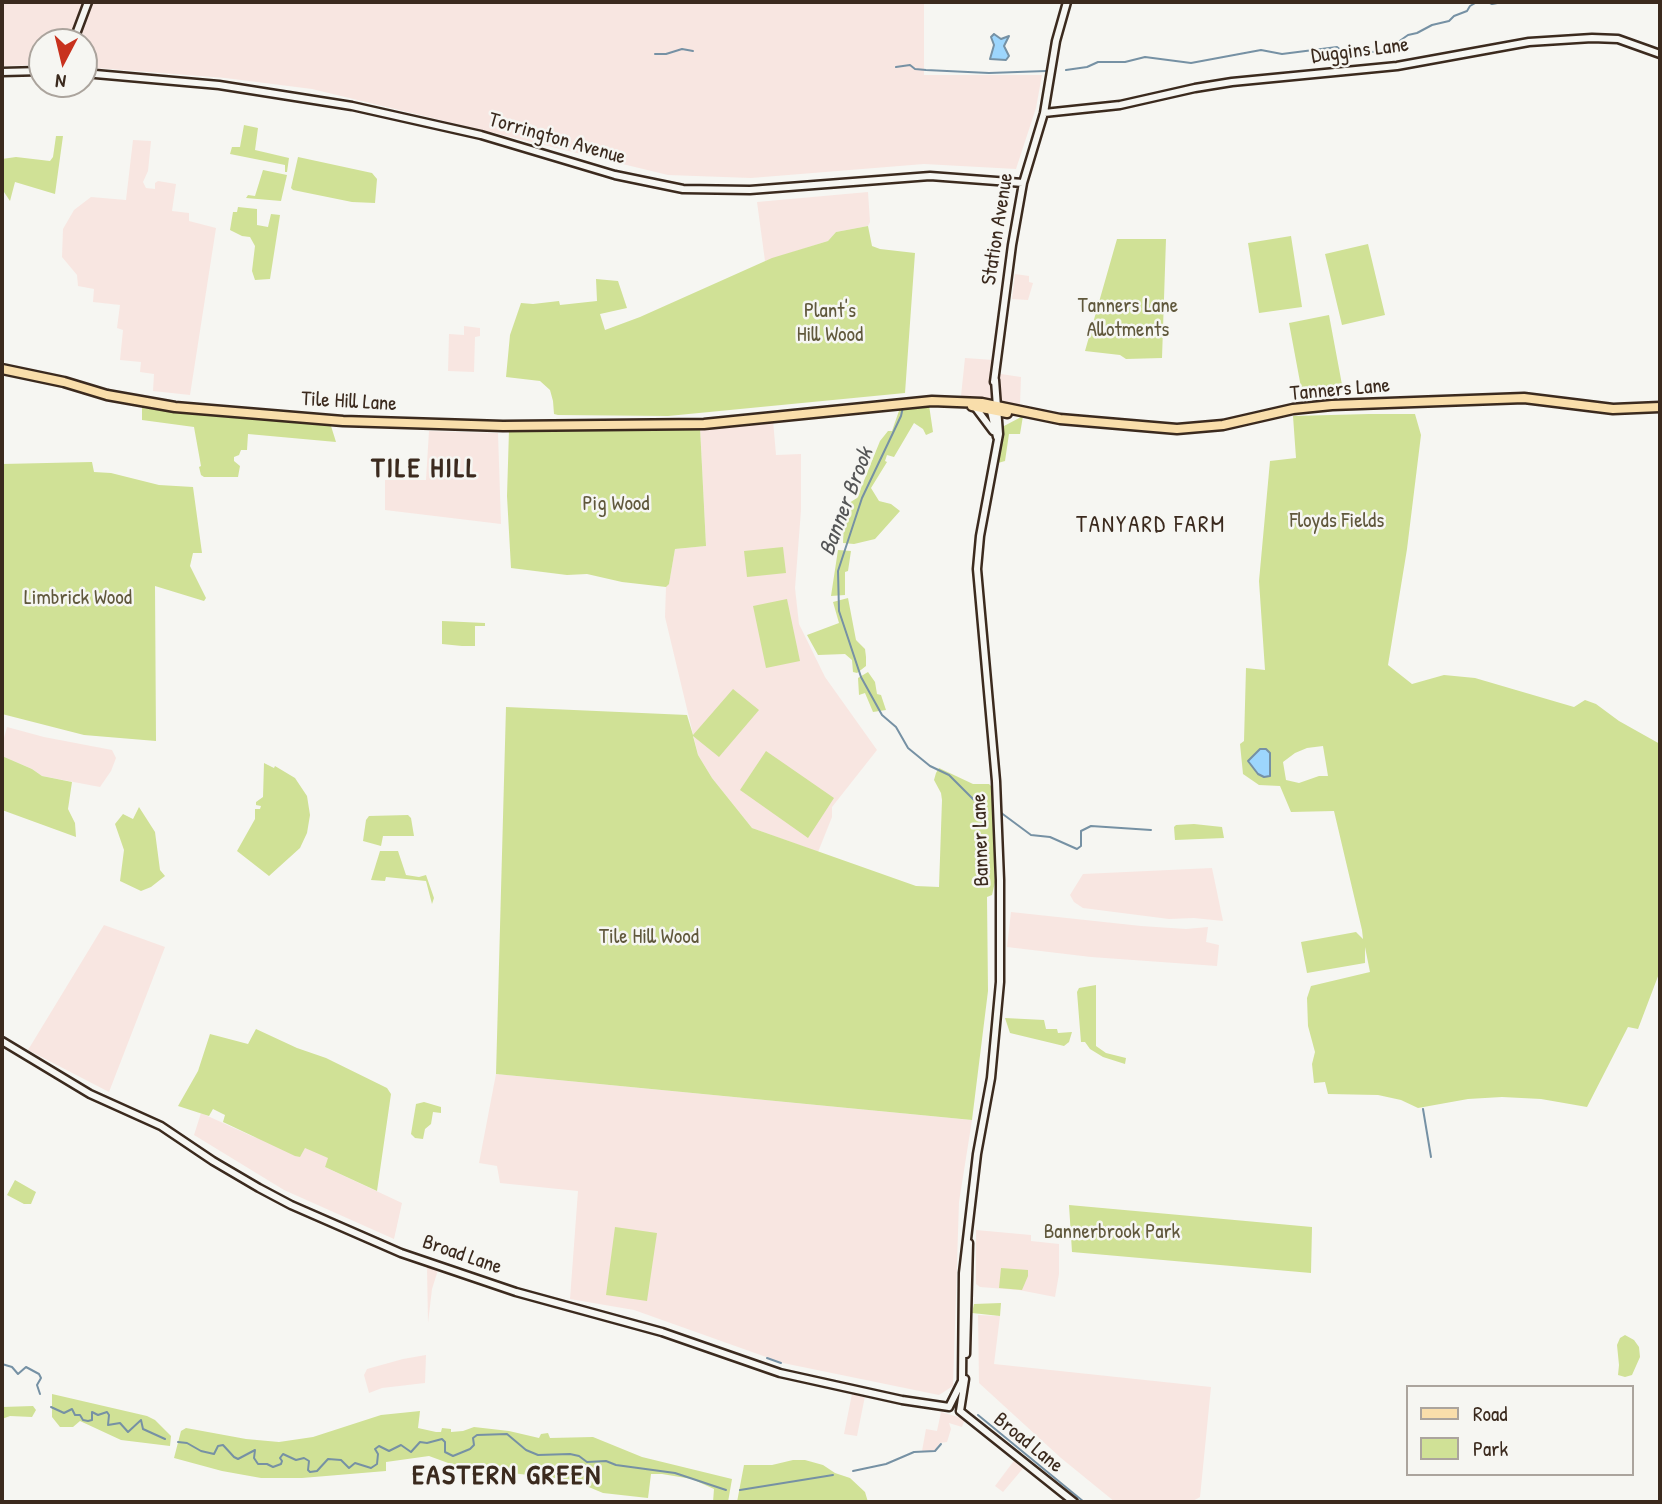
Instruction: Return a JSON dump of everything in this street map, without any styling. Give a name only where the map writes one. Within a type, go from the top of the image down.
[{"type":"main road","name":"Tile Hill Lane","points":[[2,369],[41,376],[138,402],[350,421],[503,426],[699,423],[913,402],[966,403],[993,408]]},
{"type":"main road","name":"Tanners Lane","points":[[993,408],[1073,420],[1177,429],[1231,424],[1293,409],[1332,405],[1524,398],[1613,409],[1660,407]]},
{"type":"main road","name":"Tile Hill Lane","points":[[966,403],[975,407],[993,408]]},
{"type":"street","points":[[78,28],[88,2]]},
{"type":"street","name":"Station Avenue","points":[[993,408],[1010,254],[1027,163],[1047,101],[1053,54],[1067,3]]},
{"type":"street","name":"Duggins Lane","points":[[1044,113],[1063,109],[1120,106],[1195,88],[1397,66],[1529,42],[1618,39],[1660,54]]},
{"type":"street","points":[[2,72],[28,71]]},
{"type":"street","name":"Torrington Avenue","points":[[98,74],[221,85],[352,106],[481,135],[626,178],[682,189],[750,190],[930,176],[1023,183]]},
{"type":"street","name":"Duggins Lane","points":[[1047,101],[1063,109]]},
{"type":"street","points":[[975,407],[997,439]]},
{"type":"street","name":"Banner Lane","points":[[951,1404],[962,1381],[962,1280],[974,1175],[991,1078],[998,1007],[1000,902],[997,800],[977,569],[1000,427],[993,408]]},
{"type":"street","name":"Broad Lane","points":[[2,1041],[90,1094],[161,1126],[259,1188],[401,1253],[508,1289],[662,1332],[780,1373],[911,1402],[951,1404],[954,1412],[961,1407],[1074,1502]]},
{"type":"street","name":"Banner Lane","points":[[961,1407],[965,1384],[968,1320],[968,1240]]},
{"type":"shaded area","points":[[2,2],[83,2],[73,28],[28,28],[28,65],[2,66]]},
{"type":"shaded area","points":[[90,2],[924,2],[924,75],[1042,75],[1036,108],[1016,169],[924,164],[751,178],[668,175],[312,89],[225,78],[98,68],[98,28],[81,28]]},
{"type":"shaded area","points":[[133,140],[151,141],[148,171],[143,182],[146,188],[155,189],[155,183],[158,181],[176,184],[172,211],[189,213],[189,221],[216,228],[190,395],[153,391],[154,374],[140,372],[141,362],[120,360],[123,330],[117,328],[120,305],[93,302],[94,289],[78,286],[77,275],[62,257],[63,229],[74,210],[91,197],[126,200]]},
{"type":"shaded area","points":[[868,192],[868,226],[836,232],[828,241],[765,261],[757,202]]},
{"type":"shaded area","points":[[1015,274],[1029,276],[1029,282],[1033,283],[1028,300],[1012,299]]},
{"type":"shaded area","points":[[464,326],[480,328],[480,336],[475,337],[474,372],[448,371],[449,334],[464,335]]},
{"type":"shaded area","points":[[965,358],[994,360],[994,373],[1021,377],[1020,405],[961,396]]},
{"type":"shaded area","points":[[773,420],[776,455],[801,454],[801,510],[795,588],[799,624],[825,677],[877,750],[832,807],[832,817],[818,852],[752,828],[712,778],[698,755],[665,617],[666,587],[675,549],[706,546],[700,427]]},
{"type":"shaded area","points":[[429,431],[498,433],[501,524],[385,510],[385,480],[426,480]]},
{"type":"shaded area","points":[[7,727],[112,750],[116,758],[100,787],[42,776],[2,756]]},
{"type":"shaded area","points":[[1212,868],[1223,921],[1169,919],[1083,908],[1074,902],[1070,895],[1083,874]]},
{"type":"shaded area","points":[[1011,912],[1141,926],[1186,929],[1208,927],[1206,942],[1219,945],[1217,966],[1091,957],[1007,947]]},
{"type":"shaded area","points":[[104,925],[165,947],[109,1092],[28,1050]]},
{"type":"shaded area","points":[[496,1074],[972,1120],[959,1202],[953,1386],[939,1395],[783,1363],[634,1310],[570,1299],[578,1191],[500,1183],[497,1166],[479,1163]]},
{"type":"shaded area","points":[[201,1113],[254,1137],[305,1147],[329,1158],[325,1167],[402,1203],[394,1239],[284,1190],[194,1135]]},
{"type":"shaded area","points":[[976,1230],[1031,1235],[1031,1241],[1059,1244],[1059,1274],[1055,1297],[1019,1290],[980,1287],[976,1284]]},
{"type":"shaded area","points":[[427,1266],[438,1270],[432,1289],[428,1323]]},
{"type":"shaded area","points":[[978,1315],[1000,1316],[994,1364],[1211,1387],[1200,1497],[1191,1502],[1115,1502],[1061,1458],[979,1383]]},
{"type":"shaded area","points":[[426,1355],[425,1383],[382,1388],[369,1393],[364,1375],[367,1369]]},
{"type":"shaded area","points":[[852,1394],[865,1396],[857,1436],[844,1434]]},
{"type":"shaded area","points":[[941,1412],[965,1419],[962,1427],[949,1423],[951,1429],[947,1442],[940,1443],[934,1451],[922,1451],[926,1429],[937,1431]]},
{"type":"shaded area","points":[[1016,1458],[1025,1466],[1003,1492],[995,1486]]},
{"type":"green space","points":[[244,125],[258,128],[255,150],[289,158],[287,172],[285,165],[230,154],[232,147],[240,147]]},
{"type":"green space","points":[[56,136],[63,136],[55,194],[15,182],[10,201],[2,189],[2,159],[16,157],[50,161]]},
{"type":"green space","points":[[298,157],[372,173],[377,179],[375,203],[352,202],[293,190],[291,188]]},
{"type":"green space","points":[[263,170],[287,175],[281,201],[246,198],[248,195],[255,196]]},
{"type":"green space","points":[[238,207],[257,209],[257,225],[268,227],[271,214],[280,215],[270,279],[255,280],[252,271],[255,246],[250,237],[230,230],[233,212],[237,212]]},
{"type":"green space","name":"Plant's Hill Wood","points":[[868,226],[872,246],[915,253],[905,393],[668,416],[558,415],[554,414],[550,390],[540,381],[506,377],[510,335],[521,303],[559,301],[560,305],[597,301],[596,279],[618,281],[627,308],[600,314],[605,330],[772,258],[828,241],[836,232]]},
{"type":"green space","points":[[1291,236],[1302,307],[1259,313],[1248,243]]},
{"type":"green space","name":"Tanners Lane Allotments","points":[[1117,239],[1166,239],[1162,358],[1126,359],[1120,355],[1085,351]]},
{"type":"green space","points":[[1368,244],[1385,315],[1342,325],[1325,254]]},
{"type":"green space","points":[[1329,315],[1343,390],[1303,398],[1289,323]]},
{"type":"green space","points":[[901,405],[929,405],[933,432],[926,435],[923,429],[914,423],[894,457],[887,455],[887,462],[871,488],[879,501],[891,504],[900,511],[875,539],[854,544],[843,543],[844,522],[849,503],[857,498],[880,441],[888,431],[892,431]]},
{"type":"green space","points":[[142,408],[331,426],[336,442],[248,434],[247,450],[241,450],[239,455],[234,457],[234,461],[240,466],[238,477],[204,477],[199,467],[201,466],[194,427],[142,420]]},
{"type":"green space","name":"Floyds Fields","points":[[1415,414],[1421,435],[1407,549],[1388,665],[1412,684],[1444,675],[1475,678],[1574,707],[1585,700],[1596,704],[1619,721],[1660,744],[1660,971],[1638,1029],[1628,1027],[1587,1107],[1541,1099],[1502,1097],[1468,1099],[1418,1108],[1401,1100],[1378,1095],[1328,1094],[1325,1082],[1314,1083],[1312,1064],[1315,1052],[1308,1026],[1307,998],[1311,986],[1370,972],[1365,947],[1365,963],[1307,973],[1301,942],[1356,932],[1363,939],[1362,930],[1334,811],[1291,812],[1280,786],[1259,785],[1243,774],[1240,744],[1244,741],[1246,668],[1265,670],[1259,581],[1270,461],[1296,458],[1293,416]],"holes":[[[1323,746],[1328,776],[1319,776],[1299,783],[1286,780],[1283,762],[1307,748]]]},
{"type":"green space","points":[[1023,416],[1020,434],[1009,434],[1005,461],[998,463],[1004,426]]},
{"type":"green space","name":"Pig Wood","points":[[700,427],[706,546],[675,549],[669,584],[666,587],[622,582],[587,574],[567,575],[511,568],[507,496],[509,430]]},
{"type":"green space","name":"Limbrick Wood","points":[[92,462],[94,472],[111,473],[159,485],[193,487],[202,553],[193,553],[190,566],[206,598],[204,601],[155,586],[156,741],[84,735],[2,714],[2,464]]},
{"type":"green space","points":[[783,547],[786,573],[747,577],[744,551]]},
{"type":"green space","points":[[838,550],[851,551],[848,571],[845,572],[845,595],[831,596]]},
{"type":"green space","points":[[848,598],[856,640],[865,649],[866,657],[866,666],[857,673],[853,672],[852,660],[845,654],[818,655],[807,635],[839,623],[833,602]]},
{"type":"green space","points":[[787,599],[800,661],[766,668],[753,606]]},
{"type":"green space","points":[[442,621],[485,623],[485,626],[475,626],[475,646],[442,644]]},
{"type":"green space","points":[[868,672],[886,710],[873,712],[865,693],[859,695],[858,678]]},
{"type":"green space","name":"Tile Hill Wood","points":[[733,689],[759,710],[719,757],[693,736],[698,755],[712,778],[752,828],[916,886],[939,887],[942,800],[934,780],[936,773],[939,768],[973,784],[989,784],[992,787],[995,882],[992,895],[987,897],[988,991],[972,1120],[496,1074],[506,707],[687,715],[693,735]]},
{"type":"green space","points":[[766,751],[834,798],[808,838],[740,790]]},
{"type":"green space","points":[[2,756],[42,776],[72,782],[68,809],[75,823],[76,837],[2,810]]},
{"type":"green space","points":[[264,763],[295,778],[307,796],[310,815],[307,833],[300,848],[269,876],[237,851],[255,819],[255,809],[260,809],[261,806],[256,805],[256,802],[263,797]]},
{"type":"green space","points":[[139,807],[155,832],[160,870],[165,876],[141,891],[120,881],[124,850],[115,824],[123,814],[133,819]]},
{"type":"green space","points":[[408,815],[414,836],[383,836],[381,846],[363,841],[369,816]]},
{"type":"green space","points":[[1176,825],[1222,827],[1224,838],[1175,840]]},
{"type":"green space","points":[[380,851],[398,851],[406,875],[426,875],[434,898],[432,904],[426,881],[386,877],[385,881],[371,880]]},
{"type":"green space","points":[[1096,985],[1096,1046],[1106,1053],[1126,1058],[1125,1064],[1103,1057],[1090,1049],[1085,1042],[1081,1042],[1077,992],[1079,988]]},
{"type":"green space","points":[[1005,1018],[1044,1020],[1046,1029],[1057,1029],[1058,1033],[1072,1032],[1069,1042],[1064,1046],[1010,1033]]},
{"type":"green space","points":[[256,1029],[326,1058],[387,1088],[391,1094],[377,1191],[325,1167],[328,1158],[305,1148],[300,1157],[295,1156],[223,1122],[225,1115],[213,1109],[209,1116],[178,1106],[198,1071],[210,1034],[248,1044]]},
{"type":"green space","points":[[424,1102],[441,1107],[441,1113],[433,1112],[431,1124],[425,1129],[423,1139],[415,1138],[411,1134],[416,1104]]},
{"type":"green space","points":[[15,1180],[36,1192],[31,1204],[24,1204],[7,1195]]},
{"type":"green space","name":"Bannerbrook Park","points":[[1069,1205],[1312,1227],[1311,1273],[1072,1252]]},
{"type":"green space","points":[[615,1227],[657,1233],[647,1301],[606,1295]]},
{"type":"green space","points":[[1001,1268],[1028,1270],[1022,1290],[999,1288]]},
{"type":"green space","points":[[1001,1303],[1000,1316],[972,1313],[974,1304]]},
{"type":"green space","points":[[1625,1335],[1639,1347],[1640,1357],[1632,1375],[1625,1377],[1618,1375],[1617,1345]]},
{"type":"green space","points":[[52,1394],[147,1416],[171,1436],[170,1446],[121,1440],[80,1421],[73,1427],[60,1427],[52,1417]]},
{"type":"green space","points":[[33,1406],[36,1410],[32,1417],[10,1416],[2,1419],[2,1407]]},
{"type":"green space","points":[[420,1411],[418,1428],[436,1432],[441,1432],[442,1428],[451,1429],[451,1432],[474,1427],[539,1438],[541,1434],[548,1433],[550,1438],[593,1437],[642,1457],[732,1479],[728,1502],[713,1502],[714,1489],[692,1479],[662,1474],[651,1474],[648,1498],[603,1493],[572,1480],[459,1467],[429,1456],[386,1462],[386,1471],[302,1478],[261,1478],[174,1458],[181,1431],[186,1428],[279,1442],[313,1437],[381,1415]]},
{"type":"green space","points":[[793,1460],[823,1465],[850,1478],[865,1492],[868,1502],[737,1502],[744,1465],[772,1465]]},
{"type":"water","points":[[994,34],[1001,39],[1009,36],[1004,46],[1009,56],[1006,60],[990,59],[994,45],[991,37]]},
{"type":"water","points":[[1260,749],[1266,749],[1270,753],[1270,776],[1258,774],[1248,761]]},
{"type":"waterway","points":[[1066,70],[1087,67],[1098,62],[1125,62],[1145,57],[1191,63],[1261,50],[1282,54],[1337,47],[1347,55],[1367,50],[1387,50],[1408,35],[1449,21],[1477,2]]},
{"type":"waterway","points":[[1488,2],[1503,2]]},
{"type":"waterway","points":[[655,54],[682,49],[693,51]]},
{"type":"waterway","points":[[896,67],[910,65],[915,69],[989,73],[1046,71]]},
{"type":"waterway","name":"Banner Brook","points":[[903,407],[862,498],[838,571],[839,611],[861,677],[882,715],[896,727],[908,748],[930,766],[949,775],[977,803],[986,808]]},
{"type":"waterway","points":[[1000,812],[1031,835],[1050,837],[1077,849],[1081,846],[1081,831],[1091,826],[1151,830]]},
{"type":"waterway","points":[[1423,1109],[1431,1157]]},
{"type":"waterway","points":[[767,1358],[781,1363]]},
{"type":"waterway","points":[[2,1364],[12,1367],[18,1374],[26,1367],[39,1374],[41,1378],[37,1385],[40,1394]]},
{"type":"waterway","points":[[51,1407],[64,1413],[72,1409],[75,1415],[88,1421],[92,1420],[92,1412],[98,1415],[107,1412],[108,1425],[120,1423],[128,1432],[141,1420],[143,1429],[165,1439]]},
{"type":"waterway","points":[[978,1415],[1084,1502]]},
{"type":"waterway","points":[[178,1442],[214,1454],[218,1446],[223,1445],[238,1459],[255,1450],[254,1458],[258,1464],[273,1467],[281,1464],[280,1458],[283,1454],[296,1460],[304,1458],[309,1461],[310,1472],[317,1471],[328,1459],[341,1460],[349,1468],[355,1463],[371,1468],[377,1464],[378,1454],[375,1449],[379,1446],[389,1451],[401,1445],[411,1452],[420,1442],[442,1439],[445,1442],[445,1452],[453,1456],[470,1449],[474,1445],[473,1438],[477,1435],[507,1434],[526,1450],[538,1455],[570,1454],[587,1462],[606,1461],[616,1465],[675,1473],[726,1490]]},
{"type":"waterway","points":[[853,1471],[886,1464],[914,1452],[935,1451],[941,1444]]},
{"type":"waterway","points":[[740,1490],[833,1475]]},
{"type":"district","name":"TILE HILL","points":[[425,470]]},
{"type":"district","name":"TANYARD FARM","points":[[1151,526]]},
{"type":"district","name":"EASTERN GREEN","points":[[507,1477]]}]
